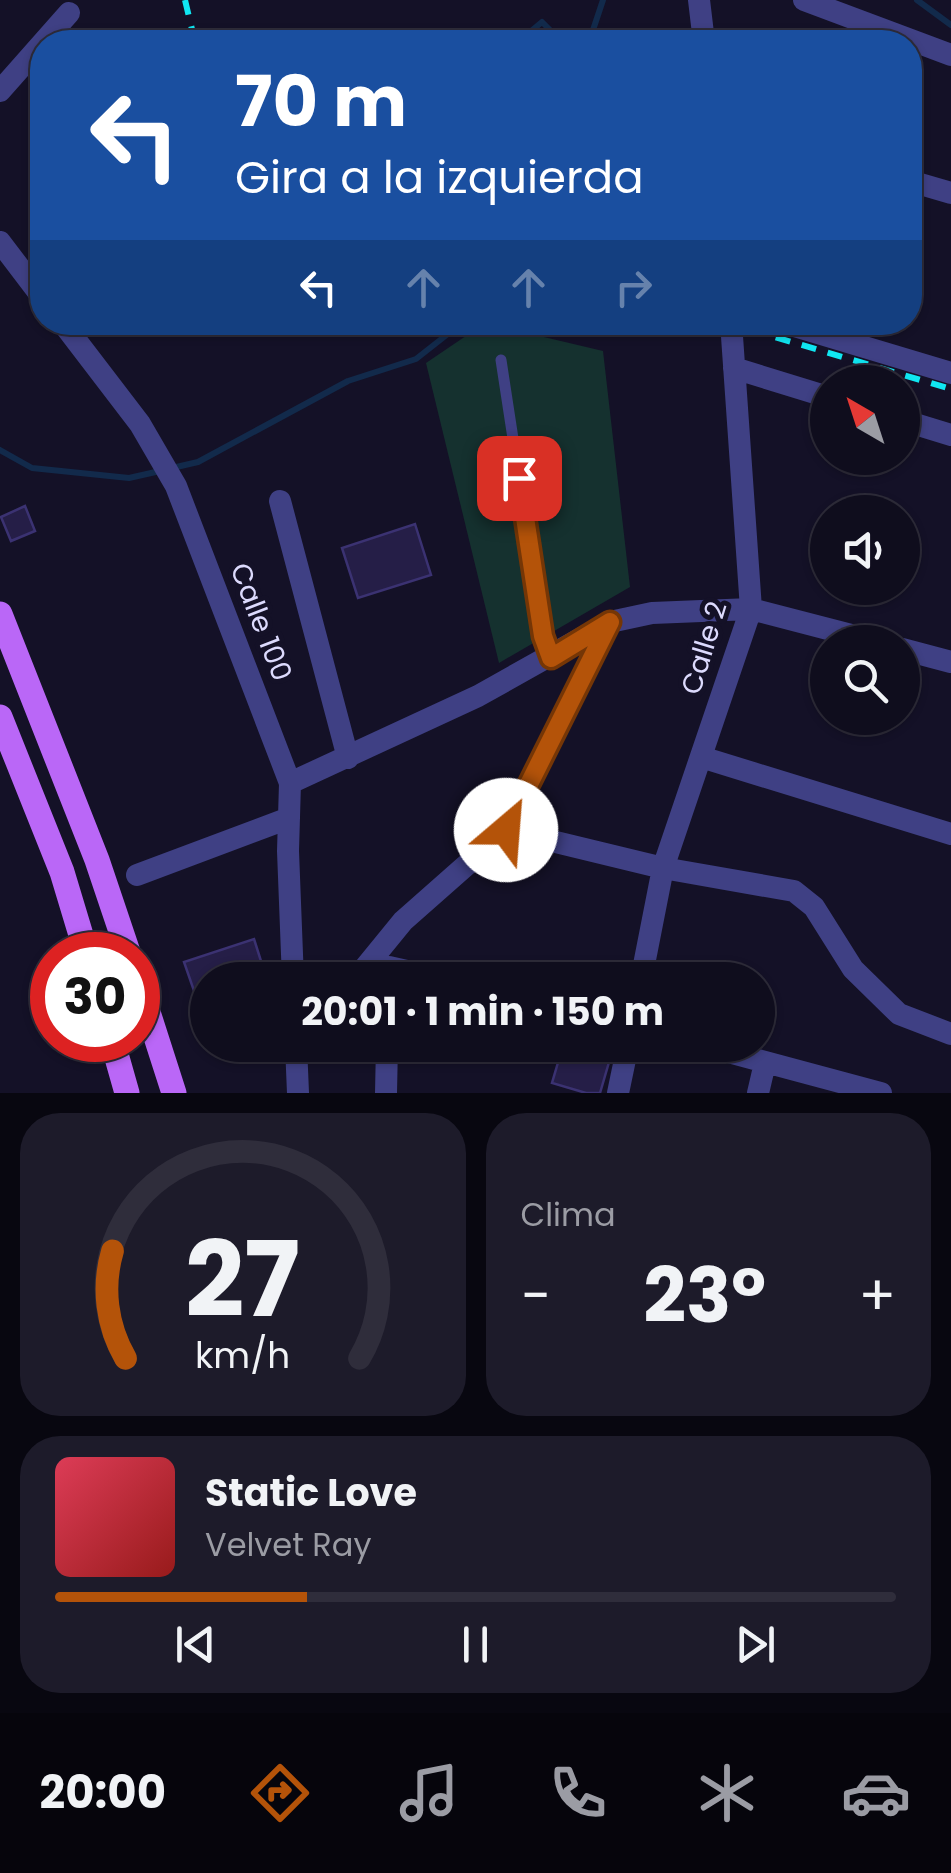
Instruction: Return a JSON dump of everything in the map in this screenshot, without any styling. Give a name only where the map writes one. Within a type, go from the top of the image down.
[{"type":"main road","points":[[0,614],[98,860],[121,932]]},
{"type":"main road","points":[[0,717],[62,872],[79,932]]},
{"type":"main road","points":[[160,1049],[174,1093]]},
{"type":"main road","points":[[118,1062],[127,1093]]},
{"type":"street","points":[[698,0],[702,30]]},
{"type":"street","points":[[804,0],[886,30]]},
{"type":"street","points":[[54,30],[69,13]]},
{"type":"street","points":[[922,43],[951,54]]},
{"type":"street","points":[[0,91],[30,57]]},
{"type":"street","points":[[922,185],[951,193]]},
{"type":"street","points":[[0,242],[30,282]]},
{"type":"street","name":"Calle 100","points":[[72,335],[140,424],[176,486],[290,783],[293,962]]},
{"type":"street","name":"Calle 2","points":[[645,962],[663,868],[751,609],[733,335]]},
{"type":"street","points":[[824,335],[951,373]]},
{"type":"street","points":[[734,368],[810,391]]},
{"type":"street","points":[[920,425],[951,434]]},
{"type":"street","points":[[280,502],[348,758]]},
{"type":"street","points":[[290,783],[478,696],[610,622],[652,614],[751,609],[813,625]]},
{"type":"street","points":[[367,962],[403,922],[506,830],[610,622]]},
{"type":"street","points":[[920,654],[951,662]]},
{"type":"street","points":[[700,757],[951,834]]},
{"type":"street","points":[[138,875],[289,818]]},
{"type":"street","points":[[506,830],[663,868],[794,890],[814,907],[853,968],[899,1014],[951,1034]]},
{"type":"street","points":[[297,1062],[298,1093]]},
{"type":"street","points":[[386,1093],[387,1062]]},
{"type":"street","points":[[618,1093],[624,1062]]},
{"type":"street","points":[[762,1062],[882,1093]]},
{"type":"street","points":[[758,1093],[766,1063]]},
{"type":"lane","points":[[501,360],[543,636],[551,658]]},
{"type":"green space","points":[[467,335],[536,335],[603,351],[630,587],[499,663],[426,363]]},
{"type":"building","points":[[25,506],[35,531],[11,541],[1,517]]},
{"type":"building","points":[[415,524],[431,575],[358,598],[342,548]]},
{"type":"building","points":[[254,939],[261,962],[190,962],[190,979],[184,962]]},
{"type":"building","points":[[558,1062],[609,1062],[600,1093],[552,1083]]},
{"type":"waterway","points":[[593,30],[603,0]]},
{"type":"waterway","points":[[917,0],[951,25]]},
{"type":"waterway","points":[[532,30],[542,22],[550,30]]},
{"type":"waterway","points":[[172,468],[198,462],[348,381],[416,359],[446,335]]},
{"type":"waterway","points":[[0,450],[32,468],[129,478],[160,471]]},
{"type":"railway","points":[[185,0],[192,30]]},
{"type":"railway","points":[[768,335],[951,389]]},
{"type":"route","points":[[506,830],[610,622],[551,658],[543,636],[519,478]]}]
